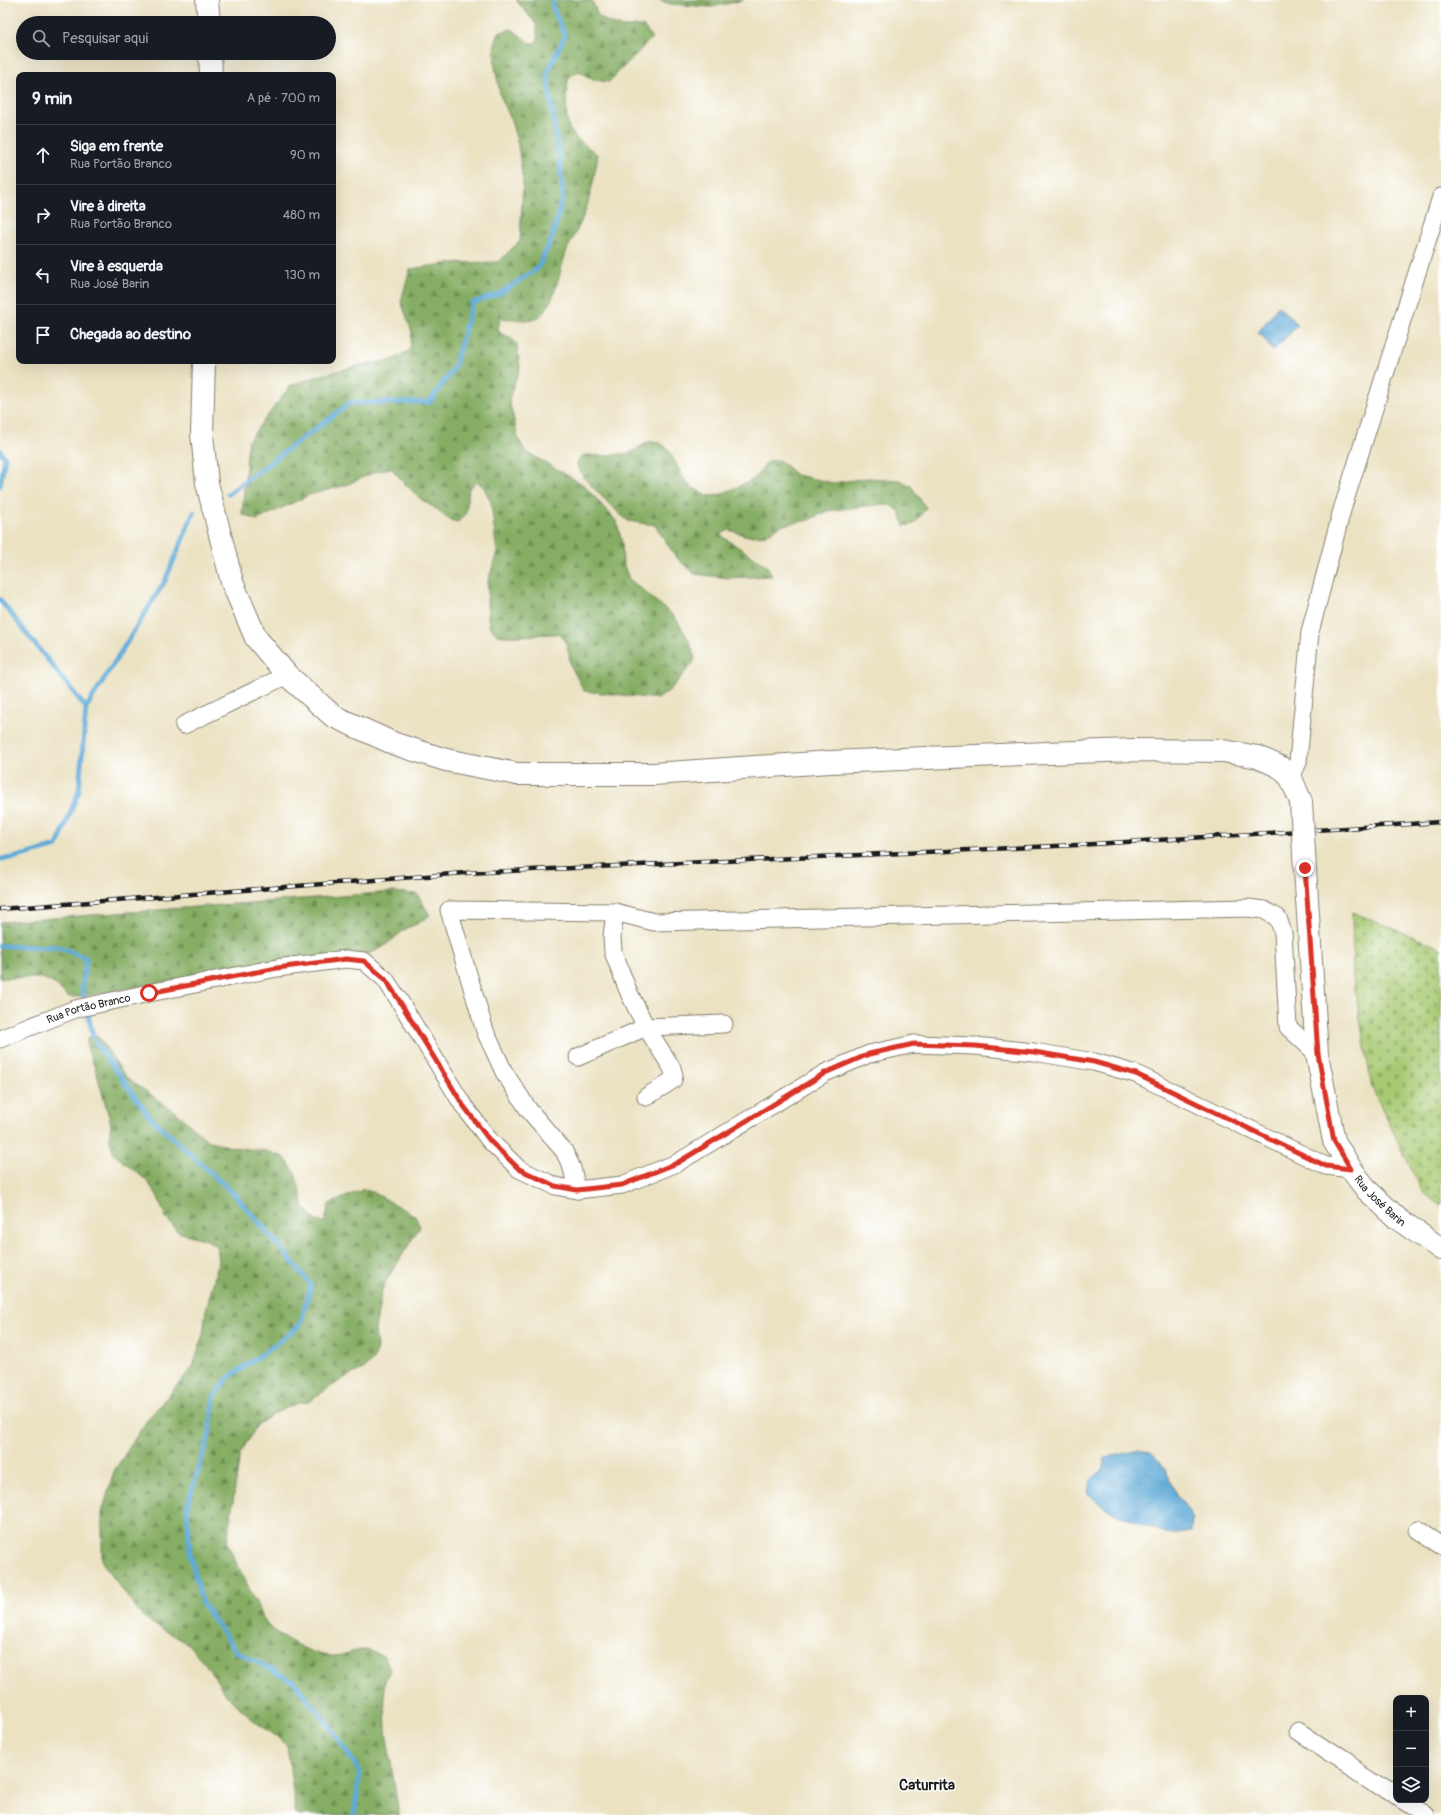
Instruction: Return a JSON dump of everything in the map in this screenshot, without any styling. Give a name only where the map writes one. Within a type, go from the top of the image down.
[{"type":"main road","points":[[207,0],[208,16]]},
{"type":"main road","points":[[210,60],[211,72]]},
{"type":"main road","points":[[204,364],[202,434],[207,482],[232,582],[256,638],[287,675],[333,716],[395,744],[446,760],[517,774],[653,774],[846,761],[1134,750],[1200,750],[1239,753],[1258,757],[1280,767],[1291,778]]},
{"type":"main road","name":"Rua José Barin","points":[[1291,778],[1301,802],[1318,1054],[1334,1141],[1351,1169],[1368,1190],[1398,1219],[1441,1249]]},
{"type":"street","points":[[1291,778],[1298,762],[1312,625],[1342,510],[1441,197]]},
{"type":"street","points":[[184,725],[287,675]]},
{"type":"street","points":[[577,1190],[572,1168],[564,1151],[528,1109],[504,1072],[485,1031],[449,910],[615,912],[654,922],[1248,908],[1264,910],[1278,918],[1283,933],[1288,1026],[1318,1054]]},
{"type":"street","points":[[615,912],[612,936],[613,952],[629,992],[646,1027],[672,1068],[674,1075],[673,1080],[646,1097]]},
{"type":"street","name":"Rua Portão Branco","points":[[0,1039],[75,1009],[277,968],[346,959],[364,961],[385,979],[463,1105],[490,1141],[519,1169],[555,1186],[577,1190],[622,1185],[677,1163],[825,1073],[869,1054],[914,1044],[975,1046],[1034,1052],[1094,1062],[1129,1072],[1326,1166],[1351,1169]]},
{"type":"street","points":[[578,1056],[646,1027],[724,1024]]},
{"type":"street","points":[[1418,1530],[1441,1546]]},
{"type":"street","points":[[1298,1731],[1393,1794]]},
{"type":"street","points":[[1407,1803],[1425,1815]]},
{"type":"green space","points":[[516,0],[592,0],[598,16],[618,26],[644,27],[652,38],[609,82],[593,80],[579,71],[569,77],[566,104],[568,126],[579,140],[598,155],[589,200],[567,250],[556,288],[548,306],[543,313],[533,320],[500,319],[498,329],[501,334],[510,337],[517,344],[520,368],[509,399],[518,438],[525,451],[584,485],[617,522],[622,543],[623,563],[629,579],[675,617],[690,642],[695,658],[693,663],[671,689],[658,699],[584,691],[571,666],[567,645],[560,634],[505,636],[497,635],[489,626],[487,605],[488,581],[497,554],[491,502],[483,486],[477,482],[469,488],[466,513],[458,522],[448,519],[437,509],[423,501],[391,468],[375,472],[346,485],[309,495],[257,520],[242,514],[248,441],[291,385],[364,364],[392,360],[410,350],[412,332],[401,301],[410,269],[451,263],[498,262],[520,241],[523,182],[518,145],[510,117],[500,95],[495,67],[494,50],[497,33],[512,29],[531,44],[538,40],[536,24]]},
{"type":"green space","points":[[660,0],[744,0],[712,7],[670,4]]},
{"type":"green space","points":[[648,442],[659,442],[668,449],[687,484],[707,496],[719,495],[753,480],[768,461],[779,460],[796,475],[833,483],[868,478],[900,480],[911,486],[926,508],[914,524],[904,526],[900,512],[892,506],[883,504],[827,511],[809,520],[782,525],[766,535],[748,536],[729,530],[720,535],[767,566],[772,576],[729,578],[694,574],[676,557],[655,525],[628,521],[583,477],[576,462],[581,457],[586,455],[602,456],[630,453]]},
{"type":"green space","points":[[393,892],[417,894],[430,915],[419,923],[407,928],[383,947],[371,953],[289,960],[78,997],[68,997],[55,984],[42,978],[0,978],[0,922]]},
{"type":"green space","points":[[1352,912],[1441,948],[1441,1206],[1423,1193],[1372,1088],[1353,978]]},
{"type":"green space","points":[[97,1035],[126,1077],[178,1114],[207,1140],[231,1147],[266,1151],[284,1157],[295,1172],[304,1207],[316,1221],[325,1222],[329,1204],[364,1189],[373,1192],[415,1216],[420,1227],[386,1281],[382,1290],[375,1330],[377,1347],[375,1357],[365,1368],[344,1378],[308,1402],[298,1403],[275,1413],[257,1425],[240,1454],[227,1543],[267,1625],[290,1641],[316,1653],[337,1656],[365,1650],[384,1656],[390,1670],[384,1683],[386,1730],[399,1815],[296,1815],[287,1746],[276,1736],[257,1723],[227,1696],[207,1666],[187,1643],[153,1624],[140,1614],[102,1562],[102,1513],[114,1471],[147,1420],[193,1367],[203,1334],[206,1310],[219,1260],[217,1247],[207,1240],[178,1232],[166,1218],[157,1195],[146,1180],[114,1154],[109,1137],[111,1124],[97,1074],[87,1047],[87,1038]]},
{"type":"water","points":[[1278,306],[1298,325],[1273,351],[1263,337],[1258,333]]},
{"type":"water","points":[[1138,1450],[1151,1452],[1165,1468],[1176,1494],[1187,1507],[1192,1520],[1191,1532],[1171,1535],[1115,1514],[1088,1495],[1091,1481],[1102,1471],[1105,1458]]},
{"type":"waterway","points":[[228,494],[350,403],[430,402],[454,368],[472,303],[499,294],[538,268],[552,238],[563,197],[560,163],[547,74],[565,35],[552,6],[554,0]]},
{"type":"waterway","points":[[0,451],[5,458],[0,486]]},
{"type":"waterway","points":[[0,859],[13,858],[57,846],[79,791],[86,708],[165,581],[194,512]]},
{"type":"waterway","points":[[0,600],[86,708]]},
{"type":"waterway","points":[[0,946],[59,947],[86,958],[82,988],[94,1040],[149,1116],[234,1194],[311,1285],[300,1325],[267,1351],[228,1378],[214,1397],[209,1436],[187,1506],[190,1554],[202,1603],[236,1651],[294,1682],[334,1732],[360,1772],[354,1815]]},
{"type":"railway","points":[[0,909],[465,873],[1078,845],[1441,822]]},
{"type":"district","name":"Caturrita","points":[[927,1785]]},
{"type":"route","points":[[149,993],[277,968],[346,959],[364,961],[385,979],[413,1021],[463,1105],[490,1141],[519,1169],[555,1186],[577,1190],[622,1185],[677,1163],[825,1073],[869,1054],[914,1044],[975,1046],[1034,1052],[1094,1062],[1136,1074],[1326,1166],[1351,1169],[1334,1141],[1318,1054],[1312,992],[1305,868]]}]
